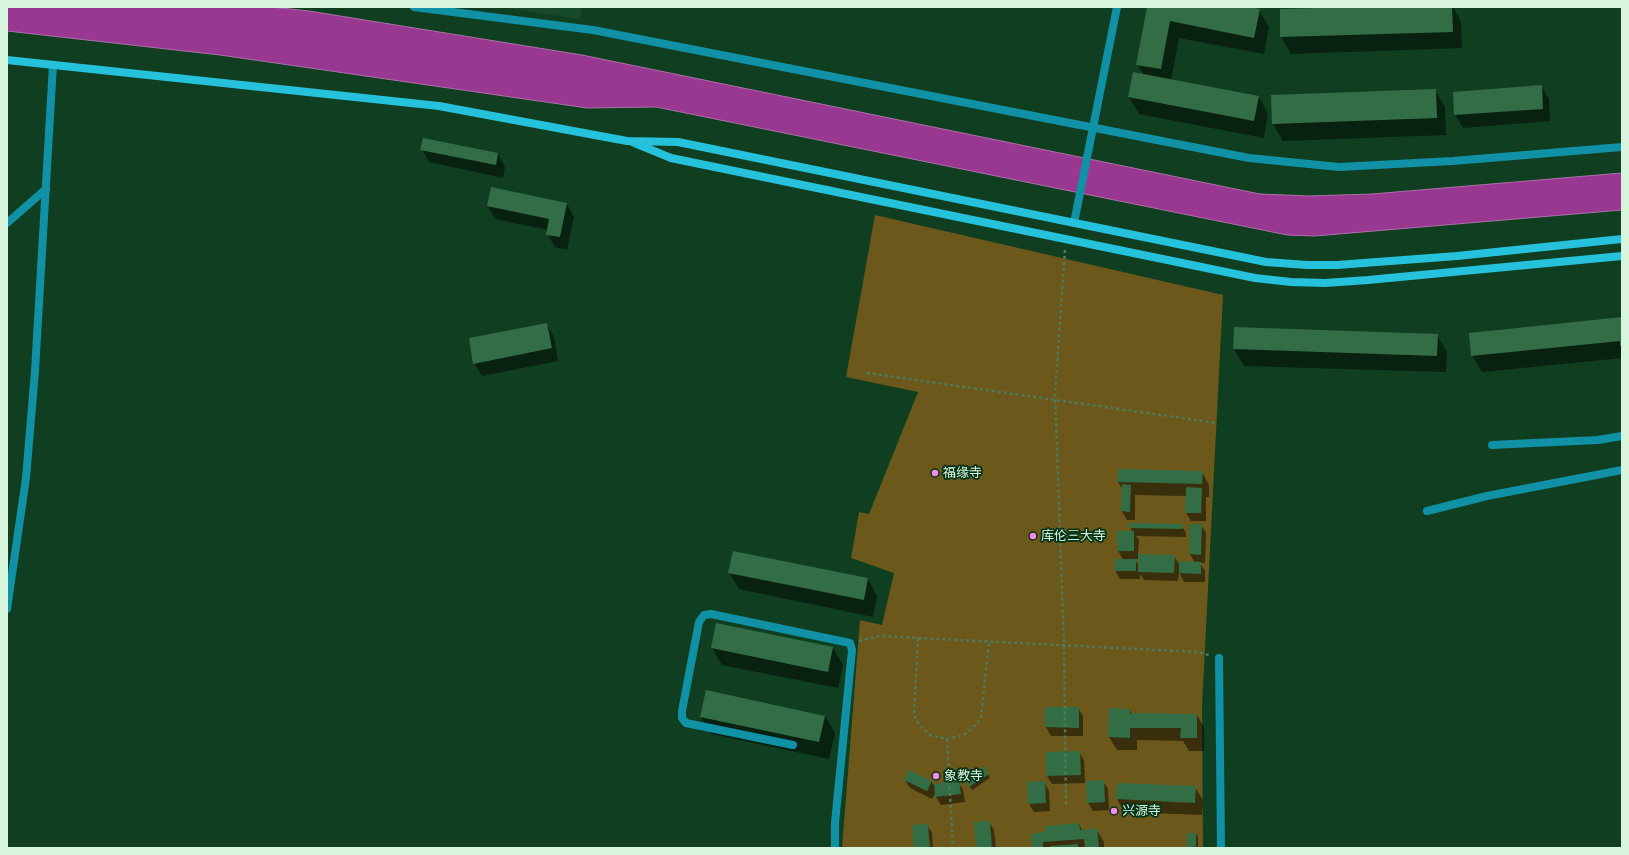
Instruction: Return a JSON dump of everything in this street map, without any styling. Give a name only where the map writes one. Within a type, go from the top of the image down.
[{"type":"main road","points":[[7,60],[439,106],[627,141],[678,142],[1266,262],[1307,265],[1337,265],[1457,256],[1622,239]]},
{"type":"main road","points":[[627,141],[672,158],[1255,278],[1318,283],[1368,280],[1622,256]]},
{"type":"street","points":[[414,7],[593,30],[1248,158],[1339,167],[1453,161],[1622,147]]},
{"type":"street","points":[[1074,223],[1117,7]]},
{"type":"street","points":[[7,609],[27,470],[35,371],[53,65]]},
{"type":"street","points":[[7,223],[46,189]]},
{"type":"street","points":[[1492,445],[1598,440],[1622,436]]},
{"type":"street","points":[[1427,511],[1487,496],[1622,470]]},
{"type":"street","points":[[793,745],[686,723],[682,718],[682,711],[699,622],[704,615],[711,614],[850,643],[852,650],[835,823],[835,848]]},
{"type":"street","points":[[1219,658],[1220,848]]},
{"type":"path","points":[[1066,239],[1055,400],[1064,645],[1066,806]]},
{"type":"path","points":[[867,373],[1217,423]]},
{"type":"path","points":[[850,643],[879,636],[1197,652],[1219,658]]},
{"type":"path","points":[[918,638],[914,715],[918,723],[930,735],[947,739],[964,735],[977,724],[981,717],[989,642]]},
{"type":"path","points":[[947,739],[953,848]]},
{"type":"shaded area","points":[[7,7],[271,7],[309,11],[582,55],[1260,194],[1309,196],[1372,194],[1622,173],[1622,210],[1315,236],[1287,235],[656,107],[587,108],[220,55],[7,31]]},
{"type":"shaded area","points":[[500,7],[582,7],[579,19]]},
{"type":"shaded area","name":"库伦三大寺","points":[[875,215],[1223,295],[1202,706],[1203,848],[842,848],[860,620],[882,625],[894,573],[851,558],[859,512],[869,514],[918,392],[846,377]]},
{"type":"building","points":[[1147,7],[1251,7],[1260,9],[1254,38],[1170,21],[1161,69],[1136,65]]},
{"type":"building","points":[[1452,7],[1453,32],[1280,37],[1280,9]]},
{"type":"building","points":[[1133,72],[1259,96],[1254,121],[1128,97]]},
{"type":"building","points":[[1542,85],[1543,109],[1454,115],[1453,92]]},
{"type":"building","points":[[1436,89],[1437,118],[1272,124],[1271,95]]},
{"type":"building","points":[[423,138],[498,153],[496,165],[420,150]]},
{"type":"building","points":[[491,187],[567,203],[560,237],[546,235],[549,219],[487,206]]},
{"type":"building","points":[[1622,317],[1622,346],[1620,346],[1620,341],[1471,356],[1469,333]]},
{"type":"building","points":[[547,323],[552,348],[473,364],[469,338]]},
{"type":"building","points":[[1234,327],[1438,334],[1437,356],[1233,349]]},
{"type":"building","points":[[1118,469],[1203,471],[1202,484],[1117,482]]},
{"type":"building","points":[[1122,484],[1131,485],[1130,512],[1121,511]]},
{"type":"building","points":[[1186,487],[1202,488],[1201,513],[1185,513]]},
{"type":"building","points":[[1129,523],[1182,524],[1182,529],[1129,528]]},
{"type":"building","points":[[1190,524],[1202,524],[1201,555],[1189,554]]},
{"type":"building","points":[[1117,531],[1134,531],[1134,551],[1117,551]]},
{"type":"building","points":[[733,551],[868,578],[864,600],[728,573]]},
{"type":"building","points":[[1138,554],[1175,555],[1174,573],[1138,572]]},
{"type":"building","points":[[1115,559],[1136,559],[1136,571],[1114,571]]},
{"type":"building","points":[[1179,561],[1201,562],[1201,574],[1179,573]]},
{"type":"building","points":[[716,623],[833,647],[828,672],[711,648]]},
{"type":"building","points":[[706,690],[825,716],[819,742],[700,717]]},
{"type":"building","points":[[1045,707],[1079,707],[1079,728],[1045,727]]},
{"type":"building","points":[[1109,708],[1130,709],[1130,713],[1197,714],[1197,738],[1180,738],[1181,728],[1130,728],[1130,738],[1108,737]]},
{"type":"building","points":[[1080,751],[1081,775],[1046,776],[1046,752]]},
{"type":"building","points":[[984,766],[989,774],[969,787],[964,779]]},
{"type":"building","points":[[909,770],[932,781],[927,791],[904,780]]},
{"type":"building","points":[[959,780],[961,794],[935,797],[934,784]]},
{"type":"building","points":[[1104,780],[1105,802],[1087,803],[1086,781]]},
{"type":"building","points":[[1045,781],[1046,803],[1028,804],[1027,782]]},
{"type":"building","points":[[1117,783],[1196,786],[1195,803],[1116,799]]},
{"type":"building","points":[[990,821],[992,848],[976,848],[974,822]]},
{"type":"building","points":[[1079,823],[1080,830],[1097,828],[1099,848],[1085,848],[1084,839],[1043,842],[1043,848],[1032,848],[1031,834],[1045,832],[1045,826]]},
{"type":"building","points":[[928,824],[930,848],[914,848],[912,825]]},
{"type":"building","points":[[1187,833],[1196,833],[1196,848],[1187,848]]},
{"type":"building","points":[[1078,844],[1078,848],[1050,848],[1050,846]]},
{"type":"place","name":"福缘寺","points":[[935,473]]},
{"type":"place","name":"库伦三大寺","points":[[1033,536]]},
{"type":"place","name":"象教寺","points":[[936,776]]},
{"type":"place","name":"兴源寺","points":[[1114,811]]}]
